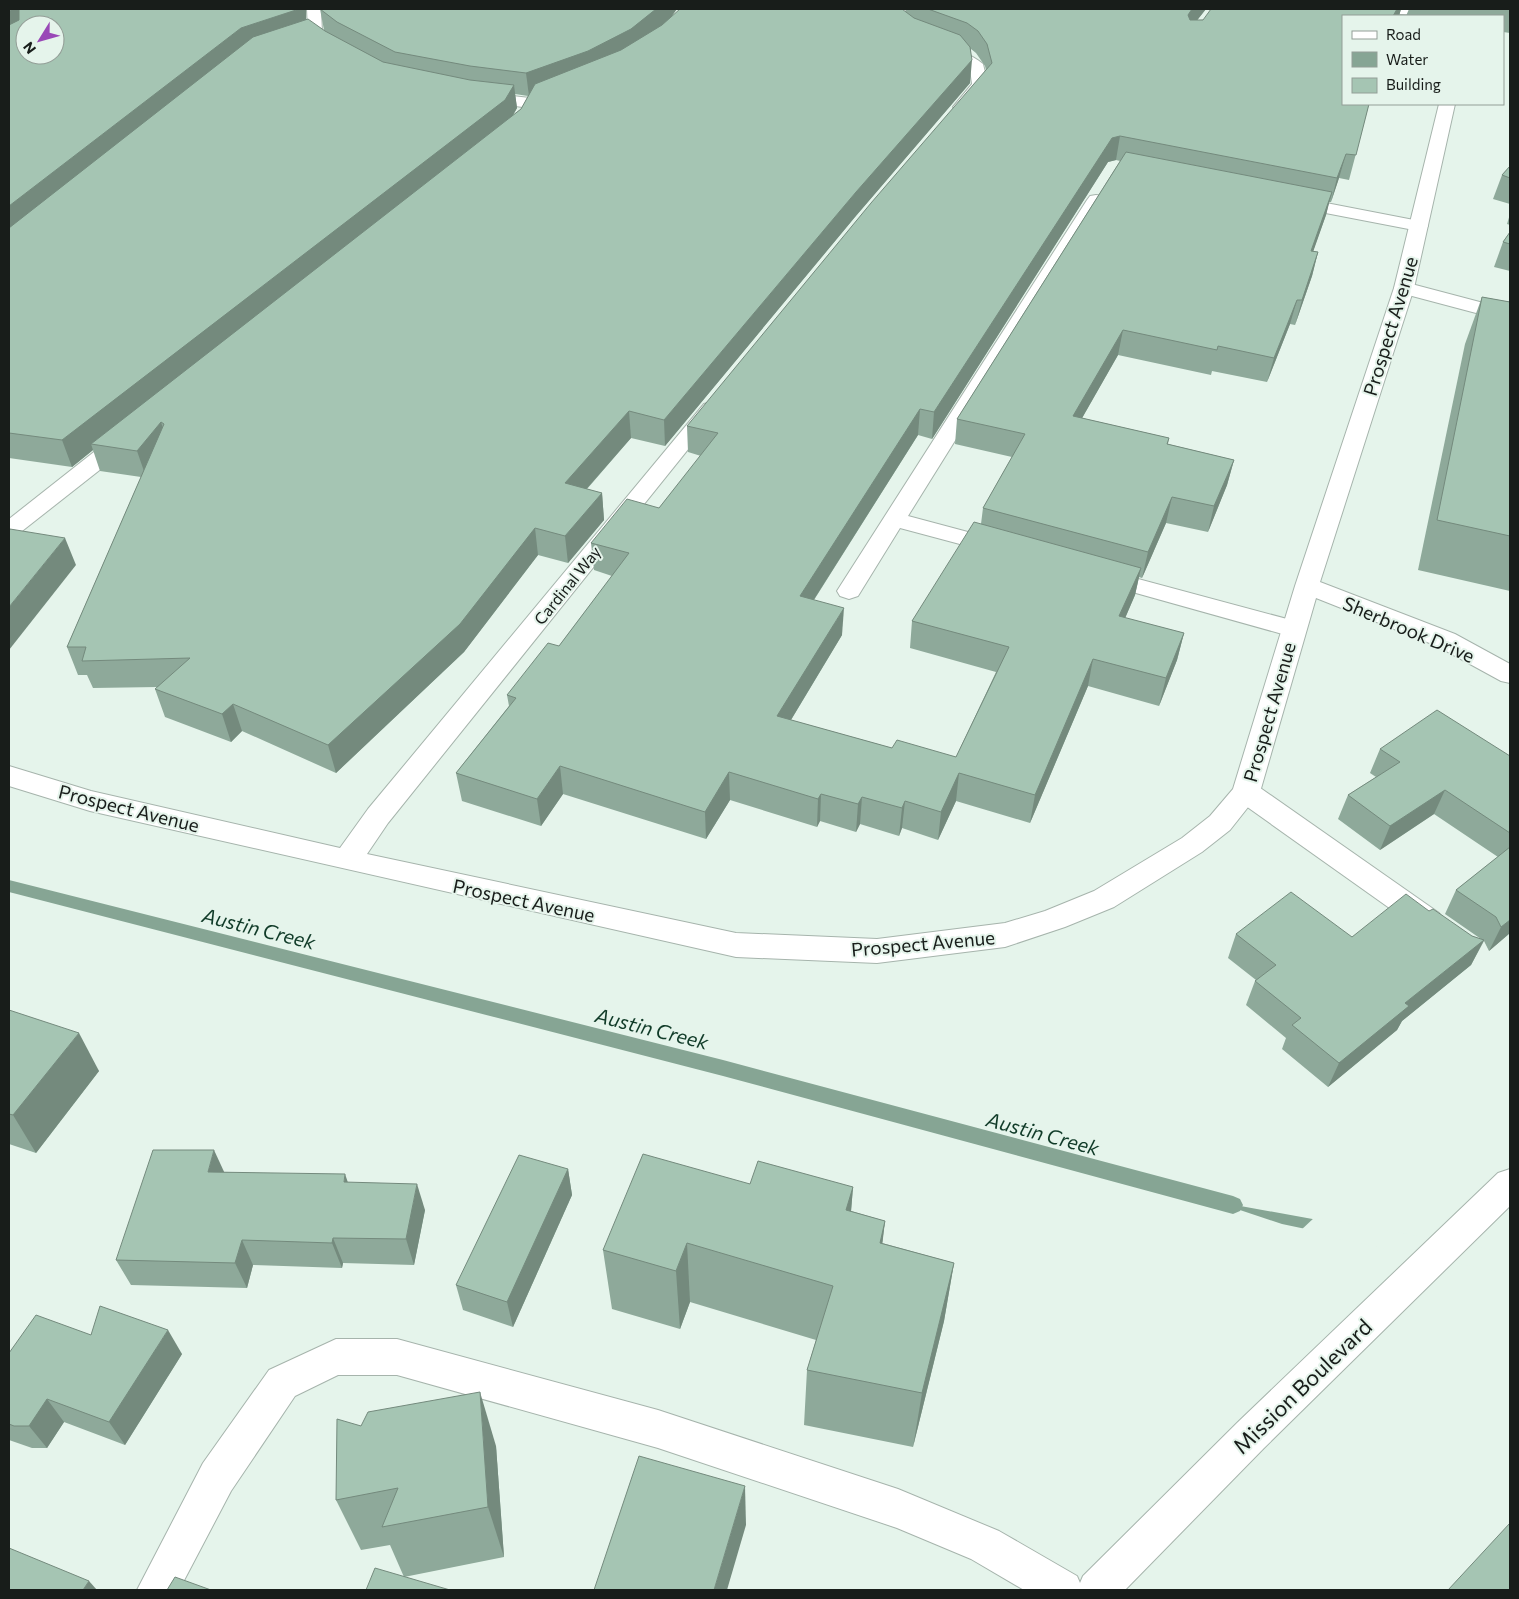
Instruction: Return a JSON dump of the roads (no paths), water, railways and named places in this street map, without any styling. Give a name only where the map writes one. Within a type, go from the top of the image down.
[{"type":"street","points":[[314,9],[315,33],[328,44]]},
{"type":"street","points":[[899,9],[896,12],[900,22],[912,32],[957,50],[978,67],[980,85],[948,122]]},
{"type":"street","points":[[1370,9],[1449,12],[1450,15]]},
{"type":"street","points":[[279,45],[315,33]]},
{"type":"street","points":[[464,95],[530,103],[548,96]]},
{"type":"street","points":[[521,120],[530,103]]},
{"type":"street","name":"Prospect Avenue","points":[[9,776],[90,801],[347,860],[736,944],[799,950],[877,951],[1005,935],[1055,919],[1104,898],[1192,845],[1220,823],[1246,792],[1307,586],[1404,288],[1447,105]]},
{"type":"street","points":[[848,591],[1106,184]]},
{"type":"street","points":[[1268,197],[1418,226]]},
{"type":"street","points":[[1404,288],[1510,316]]},
{"type":"street","name":"Cardinal Way","points":[[347,860],[378,816],[726,389]]},
{"type":"street","points":[[12,524],[142,425]]},
{"type":"street","points":[[894,519],[1024,555]]},
{"type":"street","points":[[1080,570],[1294,629]]},
{"type":"street","name":"Sherbrook Drive","points":[[1307,586],[1446,640],[1510,675]]},
{"type":"street","points":[[1246,792],[1448,934]]},
{"type":"street","name":"Mission Boulevard","points":[[1097,1590],[1244,1442],[1500,1194]]},
{"type":"street","points":[[157,1590],[217,1477],[282,1383],[336,1358],[397,1357],[658,1429],[898,1509],[986,1545],[1064,1590]]},
{"type":"water","points":[[1213,1201],[1510,1255],[1510,1272],[1282,1224]]},
{"type":"waterway","name":"Austin Creek","points":[[9,886],[723,1068],[1233,1205]]}]
